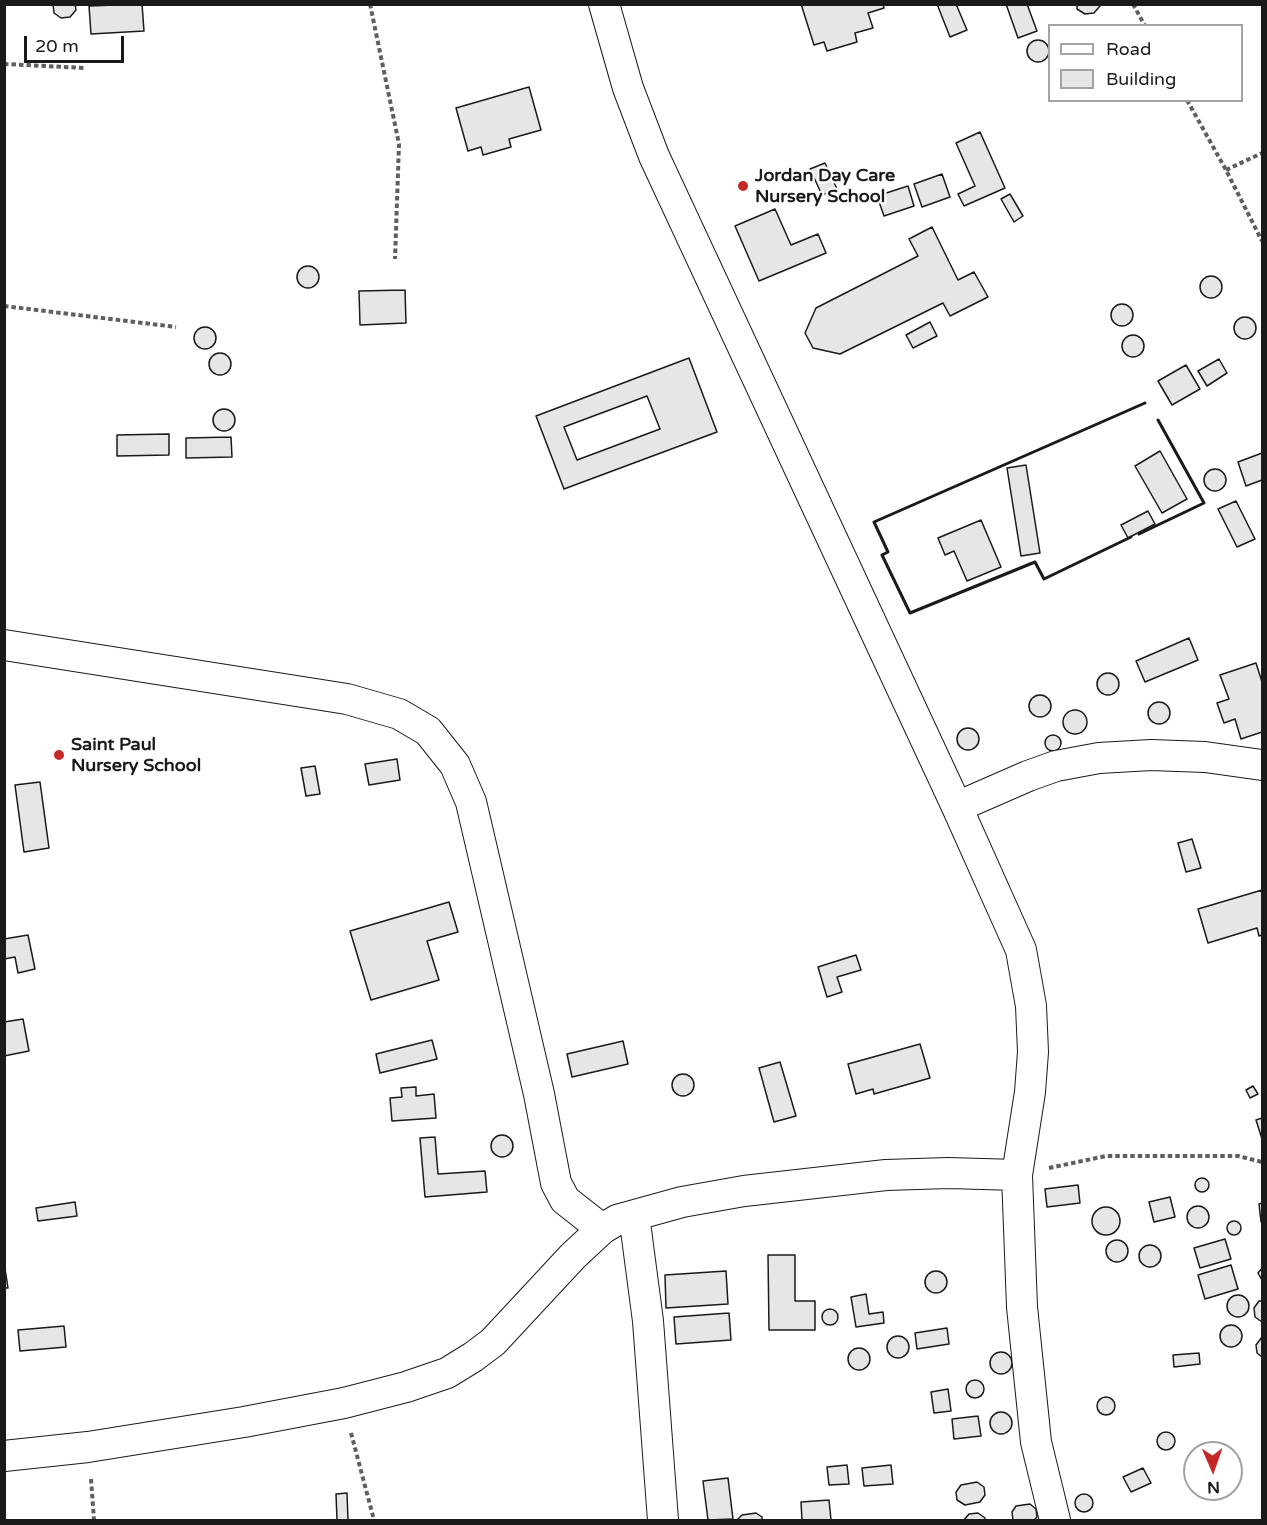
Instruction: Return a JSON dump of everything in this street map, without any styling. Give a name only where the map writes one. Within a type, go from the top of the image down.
[{"type":"street","points":[[604,4],[628,88],[654,156],[957,807],[1021,950],[1031,1006],[1033,1052],[1030,1092],[1017,1175],[1022,1307],[1036,1442],[1055,1521]]},
{"type":"street","points":[[4,645],[347,699],[399,714],[428,731],[455,765],[471,802],[539,1094],[556,1184],[565,1200],[602,1229]]},
{"type":"street","points":[[957,807],[1056,766],[1099,758],[1151,755],[1205,757],[1263,765]]},
{"type":"street","points":[[4,1456],[88,1447],[233,1424],[344,1403],[406,1387],[447,1373],[493,1342],[602,1229],[634,1215],[682,1202],[744,1191],[886,1175],[948,1173],[1017,1175]]},
{"type":"street","points":[[634,1215],[648,1321],[663,1521]]},
{"type":"path","points":[[370,4],[399,144],[395,259]]},
{"type":"path","points":[[1133,4],[1144,24]]},
{"type":"path","points":[[4,64],[85,68]]},
{"type":"path","points":[[1188,102],[1263,241]]},
{"type":"path","points":[[1226,170],[1263,153]]},
{"type":"path","points":[[4,306],[176,327]]},
{"type":"path","points":[[1017,1175],[1106,1156],[1238,1156],[1263,1162]]},
{"type":"path","points":[[344,1403],[374,1521]]},
{"type":"path","points":[[88,1447],[94,1521]]},
{"type":"building","points":[[53,4],[75,4],[76,10],[70,17],[61,18],[54,13]]},
{"type":"building","points":[[142,4],[144,31],[91,34],[89,6]]},
{"type":"building","points":[[801,4],[883,4],[884,8],[868,13],[873,28],[855,33],[857,42],[827,51],[824,42],[814,45]]},
{"type":"building","points":[[937,4],[956,4],[967,30],[950,37]]},
{"type":"building","points":[[1006,4],[1027,4],[1037,31],[1018,38]]},
{"type":"building","points":[[1077,4],[1099,4],[1100,6],[1094,13],[1085,14],[1077,9]]},
{"type":"building","points":[[1038,40],[1046,43],[1048,55],[1046,59],[1038,62],[1030,59],[1027,51],[1030,43]]},
{"type":"building","points":[[529,87],[541,130],[509,139],[511,147],[483,155],[481,147],[468,151],[456,108]]},
{"type":"building","points":[[980,132],[1005,188],[964,206],[958,194],[975,186],[956,143]]},
{"type":"building","points":[[825,163],[837,189],[822,195],[810,169]]},
{"type":"building","points":[[942,174],[950,197],[922,207],[914,184]]},
{"type":"building","points":[[908,186],[914,206],[884,216],[877,196]]},
{"type":"building","points":[[1010,194],[1023,216],[1014,222],[1001,199]]},
{"type":"building","points":[[775,209],[791,245],[818,234],[826,253],[759,281],[735,226]]},
{"type":"building","points":[[932,227],[958,280],[974,272],[988,297],[950,316],[943,303],[840,354],[813,348],[805,333],[816,308],[918,256],[909,239]]},
{"type":"building","points":[[308,266],[316,269],[319,277],[316,285],[308,288],[300,285],[297,277],[300,269]]},
{"type":"building","points":[[1207,276],[1215,276],[1222,283],[1222,291],[1215,298],[1207,298],[1200,291],[1200,283]]},
{"type":"building","points":[[405,290],[406,323],[360,325],[359,291]]},
{"type":"building","points":[[1122,304],[1130,307],[1133,315],[1130,323],[1122,326],[1114,323],[1111,315],[1114,307]]},
{"type":"building","points":[[1245,317],[1253,320],[1256,328],[1253,336],[1245,339],[1237,336],[1234,328],[1237,320]]},
{"type":"building","points":[[930,322],[937,336],[913,348],[906,335]]},
{"type":"building","points":[[205,327],[213,330],[216,338],[213,346],[205,349],[197,346],[194,338],[197,330]]},
{"type":"building","points":[[1133,335],[1141,338],[1144,346],[1141,354],[1133,357],[1125,354],[1122,346],[1125,338]]},
{"type":"building","points":[[220,353],[228,356],[231,364],[228,372],[220,375],[212,372],[209,364],[212,356]]},
{"type":"building","points":[[689,358],[717,432],[564,489],[536,416]],"holes":[[[647,396],[660,429],[577,460],[564,427]]]},
{"type":"building","points":[[1219,359],[1227,373],[1207,386],[1198,371]]},
{"type":"building","points":[[1186,365],[1200,389],[1172,405],[1158,381]]},
{"type":"building","points":[[224,409],[232,412],[235,420],[232,428],[224,431],[216,428],[213,420],[216,412]]},
{"type":"building","points":[[169,434],[169,455],[117,456],[117,435]]},
{"type":"building","points":[[231,437],[232,457],[186,458],[186,438]]},
{"type":"building","points":[[1160,451],[1187,499],[1162,513],[1135,466]]},
{"type":"building","points":[[1262,453],[1262,480],[1246,486],[1238,462]]},
{"type":"building","points":[[1026,465],[1040,553],[1021,556],[1007,468]]},
{"type":"building","points":[[1215,469],[1223,472],[1226,480],[1223,488],[1215,491],[1207,488],[1204,480],[1207,472]]},
{"type":"building","points":[[1236,501],[1255,539],[1237,547],[1218,509]]},
{"type":"building","points":[[1148,511],[1155,524],[1128,538],[1121,525]]},
{"type":"building","points":[[981,520],[1001,567],[967,581],[954,551],[945,555],[938,538]]},
{"type":"building","points":[[1189,638],[1198,660],[1145,682],[1136,661]]},
{"type":"building","points":[[1256,663],[1262,682],[1262,732],[1241,739],[1235,719],[1224,723],[1217,703],[1229,699],[1220,675]]},
{"type":"building","points":[[1108,673],[1116,676],[1119,684],[1116,692],[1108,695],[1100,692],[1097,684],[1100,676]]},
{"type":"building","points":[[1040,695],[1048,698],[1051,706],[1048,714],[1040,717],[1032,714],[1029,706],[1032,698]]},
{"type":"building","points":[[1159,702],[1167,705],[1170,713],[1167,721],[1159,724],[1151,721],[1148,713],[1151,705]]},
{"type":"building","points":[[1070,710],[1080,710],[1087,717],[1087,727],[1080,734],[1070,734],[1063,727],[1063,717]]},
{"type":"building","points":[[968,728],[976,731],[979,739],[976,747],[968,750],[960,747],[957,739],[960,731]]},
{"type":"building","points":[[1050,735],[1056,735],[1061,743],[1059,749],[1050,751],[1045,746],[1045,740]]},
{"type":"building","points":[[397,759],[400,780],[369,785],[365,764]]},
{"type":"building","points":[[315,766],[320,794],[306,796],[301,768]]},
{"type":"building","points":[[40,782],[49,848],[24,852],[15,785]]},
{"type":"building","points":[[1192,839],[1201,868],[1186,872],[1178,843]]},
{"type":"building","points":[[1262,890],[1262,935],[1259,936],[1257,928],[1208,943],[1198,909]]},
{"type":"building","points":[[449,902],[458,932],[427,941],[439,980],[371,1000],[350,931]]},
{"type":"building","points":[[28,935],[35,969],[18,973],[15,957],[4,959],[4,939]]},
{"type":"building","points":[[856,955],[861,970],[837,977],[842,992],[827,997],[818,967]]},
{"type":"building","points":[[23,1019],[29,1051],[4,1056],[4,1022]]},
{"type":"building","points":[[432,1040],[437,1059],[380,1073],[376,1054]]},
{"type":"building","points":[[623,1041],[628,1064],[572,1077],[567,1054]]},
{"type":"building","points":[[920,1044],[930,1078],[874,1094],[873,1089],[856,1094],[848,1064]]},
{"type":"building","points":[[780,1062],[796,1116],[774,1122],[759,1068]]},
{"type":"building","points":[[683,1074],[691,1077],[694,1085],[691,1093],[683,1096],[675,1093],[672,1085],[675,1077]]},
{"type":"building","points":[[1253,1086],[1258,1094],[1250,1098],[1246,1090]]},
{"type":"building","points":[[416,1087],[416,1096],[434,1094],[436,1118],[392,1121],[390,1098],[402,1097],[401,1088]]},
{"type":"building","points":[[1262,1118],[1262,1139],[1256,1120]]},
{"type":"building","points":[[502,1135],[510,1138],[513,1146],[510,1154],[502,1157],[494,1154],[491,1146],[494,1138]]},
{"type":"building","points":[[435,1137],[438,1174],[485,1171],[487,1192],[425,1197],[420,1138]]},
{"type":"building","points":[[1202,1178],[1207,1180],[1209,1185],[1207,1190],[1202,1192],[1197,1190],[1195,1185],[1197,1180]]},
{"type":"building","points":[[1078,1185],[1080,1203],[1047,1207],[1045,1189]]},
{"type":"building","points":[[1170,1197],[1175,1217],[1154,1222],[1149,1202]]},
{"type":"building","points":[[75,1202],[77,1216],[38,1221],[36,1208]]},
{"type":"building","points":[[1262,1203],[1262,1222],[1261,1222],[1259,1204]]},
{"type":"building","points":[[1198,1206],[1206,1209],[1209,1217],[1206,1225],[1198,1228],[1190,1225],[1187,1217],[1190,1209]]},
{"type":"building","points":[[1106,1207],[1116,1211],[1120,1221],[1116,1231],[1106,1235],[1096,1231],[1092,1221],[1096,1211]]},
{"type":"building","points":[[1234,1221],[1239,1223],[1241,1228],[1239,1233],[1234,1235],[1229,1233],[1227,1228],[1229,1223]]},
{"type":"building","points":[[1225,1239],[1231,1259],[1200,1268],[1194,1248]]},
{"type":"building","points":[[1117,1240],[1125,1243],[1128,1251],[1125,1259],[1117,1262],[1109,1259],[1106,1251],[1109,1243]]},
{"type":"building","points":[[1150,1245],[1158,1248],[1161,1256],[1158,1264],[1150,1267],[1142,1264],[1139,1256],[1142,1248]]},
{"type":"building","points":[[768,1255],[795,1255],[795,1301],[815,1301],[815,1330],[769,1330]]},
{"type":"building","points":[[4,1262],[8,1288],[4,1288]]},
{"type":"building","points":[[1231,1265],[1238,1289],[1205,1299],[1198,1275]]},
{"type":"building","points":[[1262,1268],[1262,1280],[1258,1273]]},
{"type":"building","points":[[726,1271],[728,1304],[666,1308],[665,1275]]},
{"type":"building","points":[[936,1271],[944,1274],[947,1282],[944,1290],[936,1293],[928,1290],[925,1282],[928,1274]]},
{"type":"building","points":[[866,1294],[869,1314],[883,1312],[884,1323],[856,1327],[851,1297]]},
{"type":"building","points":[[1238,1295],[1246,1298],[1249,1306],[1246,1314],[1238,1317],[1230,1314],[1227,1306],[1230,1298]]},
{"type":"building","points":[[1259,1301],[1262,1301],[1262,1322],[1255,1317],[1254,1308]]},
{"type":"building","points":[[827,1309],[833,1309],[838,1317],[836,1323],[827,1325],[822,1320],[822,1314]]},
{"type":"building","points":[[729,1313],[731,1340],[676,1344],[674,1317]]},
{"type":"building","points":[[1231,1325],[1239,1328],[1242,1336],[1239,1344],[1231,1347],[1223,1344],[1220,1336],[1223,1328]]},
{"type":"building","points":[[64,1326],[66,1347],[20,1351],[18,1330]]},
{"type":"building","points":[[947,1328],[949,1344],[917,1349],[915,1333]]},
{"type":"building","points":[[898,1336],[906,1339],[909,1347],[906,1355],[898,1358],[890,1355],[887,1347],[890,1339]]},
{"type":"building","points":[[1262,1337],[1262,1357],[1257,1353],[1256,1345]]},
{"type":"building","points":[[859,1348],[867,1351],[870,1359],[867,1367],[859,1370],[851,1367],[848,1359],[851,1351]]},
{"type":"building","points":[[1001,1352],[1009,1355],[1012,1363],[1009,1371],[1001,1374],[993,1371],[990,1363],[993,1355]]},
{"type":"building","points":[[1199,1353],[1200,1364],[1174,1367],[1173,1355]]},
{"type":"building","points":[[971,1380],[979,1380],[984,1385],[982,1396],[971,1398],[966,1393],[966,1385]]},
{"type":"building","points":[[948,1389],[951,1411],[934,1413],[931,1392]]},
{"type":"building","points":[[1102,1397],[1110,1397],[1115,1402],[1113,1413],[1102,1415],[1097,1410],[1097,1402]]},
{"type":"building","points":[[1001,1412],[1009,1415],[1012,1423],[1009,1431],[1001,1434],[993,1431],[990,1423],[993,1415]]},
{"type":"building","points":[[978,1416],[981,1436],[954,1439],[952,1419]]},
{"type":"building","points":[[1162,1432],[1170,1432],[1175,1437],[1173,1448],[1162,1450],[1157,1445],[1157,1437]]},
{"type":"building","points":[[847,1465],[849,1484],[829,1485],[827,1467]]},
{"type":"building","points":[[891,1465],[893,1484],[864,1486],[862,1468]]},
{"type":"building","points":[[1143,1468],[1151,1483],[1131,1492],[1123,1477]]},
{"type":"building","points":[[728,1478],[733,1519],[708,1520],[703,1481]]},
{"type":"building","points":[[977,1482],[984,1487],[985,1495],[980,1502],[965,1505],[957,1500],[956,1492],[961,1485]]},
{"type":"building","points":[[347,1493],[348,1520],[337,1520],[336,1494]]},
{"type":"building","points":[[1080,1494],[1088,1494],[1093,1499],[1091,1510],[1080,1512],[1075,1507],[1075,1499]]},
{"type":"building","points":[[829,1500],[831,1520],[802,1520],[801,1502]]},
{"type":"building","points":[[1030,1504],[1036,1509],[1037,1517],[1034,1520],[1013,1520],[1012,1512],[1016,1506]]},
{"type":"building","points":[[756,1513],[762,1517],[762,1520],[737,1520],[742,1515]]},
{"type":"building","points":[[978,1513],[985,1520],[964,1520],[969,1514]]},
{"type":"wall","points":[[1131,537],[1044,579],[1035,562],[910,613],[882,555],[888,552],[874,522],[1145,403]]},
{"type":"wall","points":[[1139,534],[1204,503],[1158,420]]},
{"type":"place","name":"Jordan Day Care Nursery School","points":[[743,186]]},
{"type":"place","name":"Saint Paul Nursery School","points":[[59,755]]}]
